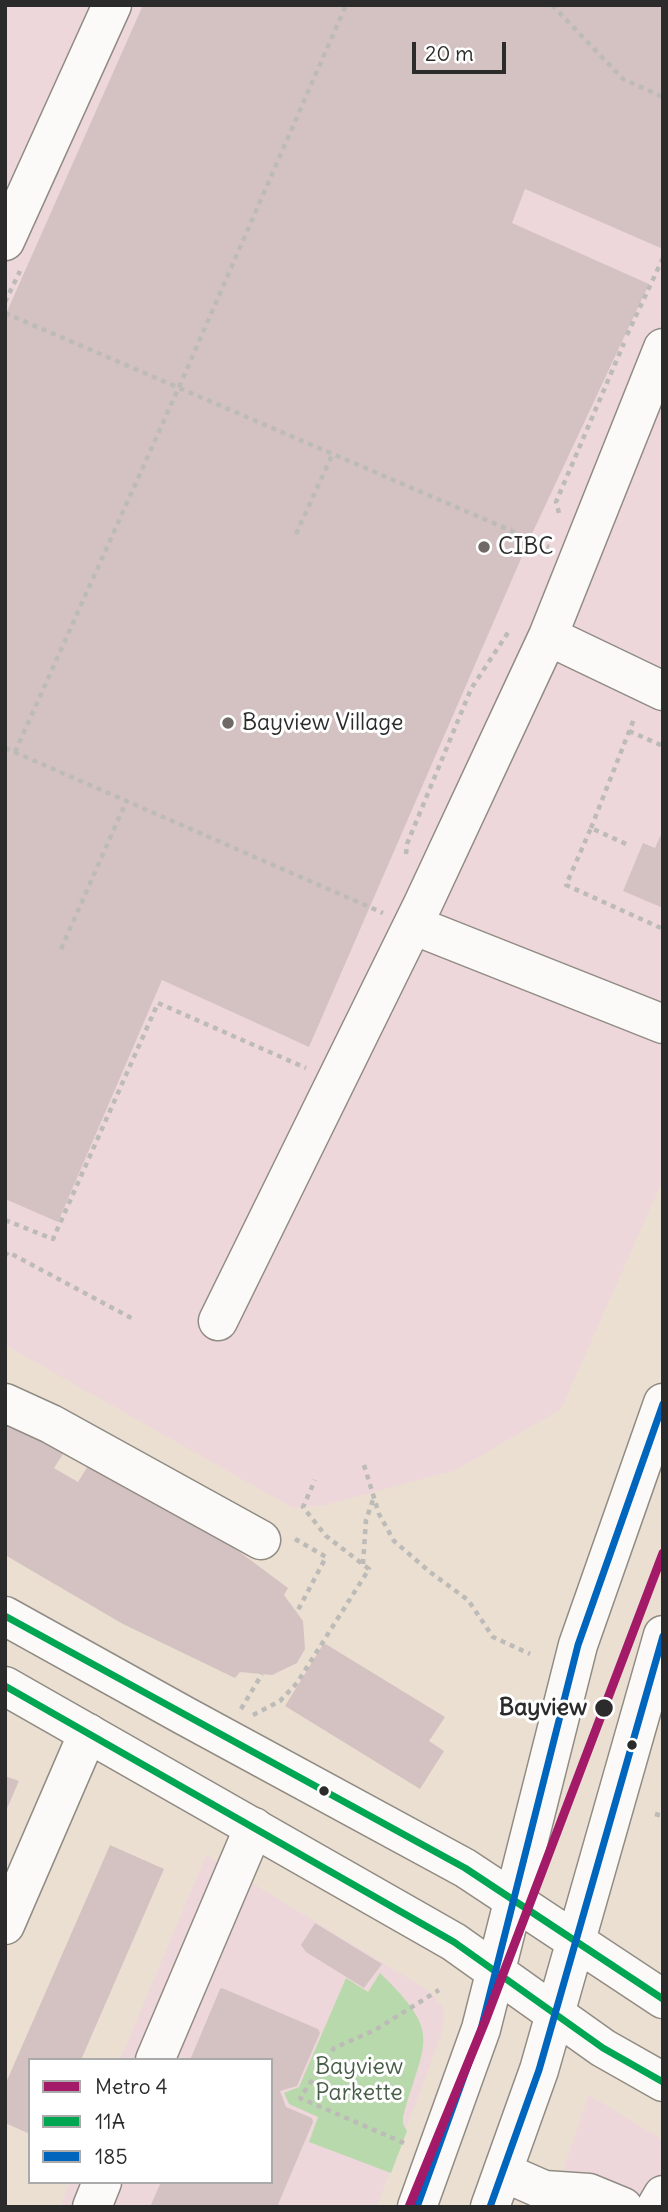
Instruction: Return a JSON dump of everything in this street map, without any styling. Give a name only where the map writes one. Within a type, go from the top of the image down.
[{"type":"main road","points":[[5,241],[112,5]]},
{"type":"main road","points":[[218,1321],[391,916],[548,636],[663,348]]},
{"type":"main road","points":[[548,636],[663,691]]},
{"type":"main road","points":[[391,916],[663,1024]]},
{"type":"main road","points":[[417,2207],[481,2029],[579,1645],[663,1402]]},
{"type":"main road","points":[[5,1403],[51,1423],[274,1537]]},
{"type":"main road","points":[[5,1616],[465,1868],[663,1999]]},
{"type":"main road","points":[[592,2202],[544,2190],[496,2189],[540,2070],[576,1940],[655,1692],[663,1635]]},
{"type":"main road","points":[[5,1686],[454,1942],[603,2048],[663,2082]]},
{"type":"main road","points":[[5,1925],[88,1733]]},
{"type":"main road","points":[[156,2058],[254,1827]]},
{"type":"main road","points":[[92,2207],[102,2184]]},
{"type":"main road","points":[[656,2207],[663,2195]]},
{"type":"path","points":[[15,752],[346,5]]},
{"type":"path","points":[[552,5],[623,79],[663,97]]},
{"type":"path","points":[[562,524],[556,502],[663,258]]},
{"type":"path","points":[[5,313],[552,548],[546,559]]},
{"type":"path","points":[[296,534],[333,453]]},
{"type":"path","points":[[405,865],[407,844],[471,689],[511,629]]},
{"type":"path","points":[[634,719],[566,885],[663,929]]},
{"type":"path","points":[[629,730],[663,746]]},
{"type":"path","points":[[5,748],[391,916]]},
{"type":"path","points":[[61,949],[126,802]]},
{"type":"path","points":[[591,828],[626,844]]},
{"type":"path","points":[[5,1220],[53,1239],[158,1003],[306,1068],[310,1058]]},
{"type":"path","points":[[5,1256],[8,1252],[135,1320]]},
{"type":"path","points":[[364,1465],[380,1514],[394,1541],[468,1600],[493,1637],[530,1654]]},
{"type":"path","points":[[252,1715],[279,1701],[297,1683],[369,1569],[326,1536],[303,1507],[315,1480]]},
{"type":"path","points":[[362,1563],[366,1520],[374,1496]]},
{"type":"path","points":[[274,1537],[326,1557],[297,1612]]},
{"type":"path","points":[[241,1710],[262,1674]]},
{"type":"path","points":[[655,1814],[663,1816]]},
{"type":"path","points":[[408,2144],[300,2098],[334,2048],[375,2030],[439,1990]]},
{"type":"shaded area","name":"Bayview Village","points":[[5,5],[663,5],[663,1180],[561,1409],[456,1470],[325,1505],[293,1508],[5,1345]]},
{"type":"shaded area","points":[[206,1855],[429,1991],[443,2007],[441,2035],[377,2207],[60,2207],[69,2184],[273,2184],[273,2058],[121,2058]]},
{"type":"shaded area","points":[[589,2095],[663,2140],[663,2207],[550,2207]]},
{"type":"green space","name":"Bayview Parkette","points":[[380,1973],[414,2011],[423,2039],[422,2054],[403,2117],[407,2131],[391,2173],[309,2142],[318,2117],[289,2104],[284,2093],[299,2087],[346,1978],[368,1992]]},
{"type":"building","name":"Bayview Village","points":[[143,5],[663,5],[663,249],[525,189],[512,223],[649,284],[530,538],[309,1047],[162,980],[58,1222],[5,1199],[5,316]]},
{"type":"building","points":[[663,830],[663,908],[623,891],[643,843],[655,848]]},
{"type":"building","points":[[5,1414],[65,1451],[54,1468],[78,1482],[91,1461],[233,1547],[288,1588],[284,1595],[303,1621],[305,1649],[297,1663],[272,1675],[240,1672],[235,1678],[123,1624],[5,1555]]},
{"type":"building","points":[[324,1643],[445,1717],[429,1741],[444,1751],[420,1789],[285,1706]]},
{"type":"building","points":[[5,1776],[19,1781],[5,1813]]},
{"type":"building","points":[[110,1845],[164,1869],[82,2058],[28,2058],[28,2133],[5,2123],[5,2085]]},
{"type":"building","points":[[315,1923],[382,1964],[364,1988],[306,1952],[301,1945]]},
{"type":"building","points":[[220,1989],[318,2029],[320,2033],[297,2086],[280,2091],[286,2107],[312,2118],[313,2122],[277,2207],[150,2207],[160,2184],[273,2184],[273,2058],[191,2058]]},
{"type":"metro line","name":"4","points":[[409,2207],[486,2019],[663,1553]]},
{"type":"transit line","name":"185","points":[[417,2207],[481,2029],[578,1645],[663,1404]]},
{"type":"transit line","name":"11A","points":[[5,1616],[465,1868],[663,1999]]},
{"type":"transit line","name":"185","points":[[490,2207],[539,2070],[663,1636]]},
{"type":"transit line","name":"11A","points":[[5,1686],[454,1942],[603,2048],[663,2082]]},
{"type":"place","name":"CIBC","points":[[484,547]]},
{"type":"place","name":"Bayview Village","points":[[228,723]]},
{"type":"place","name":"Bayview","points":[[604,1708]]}]
